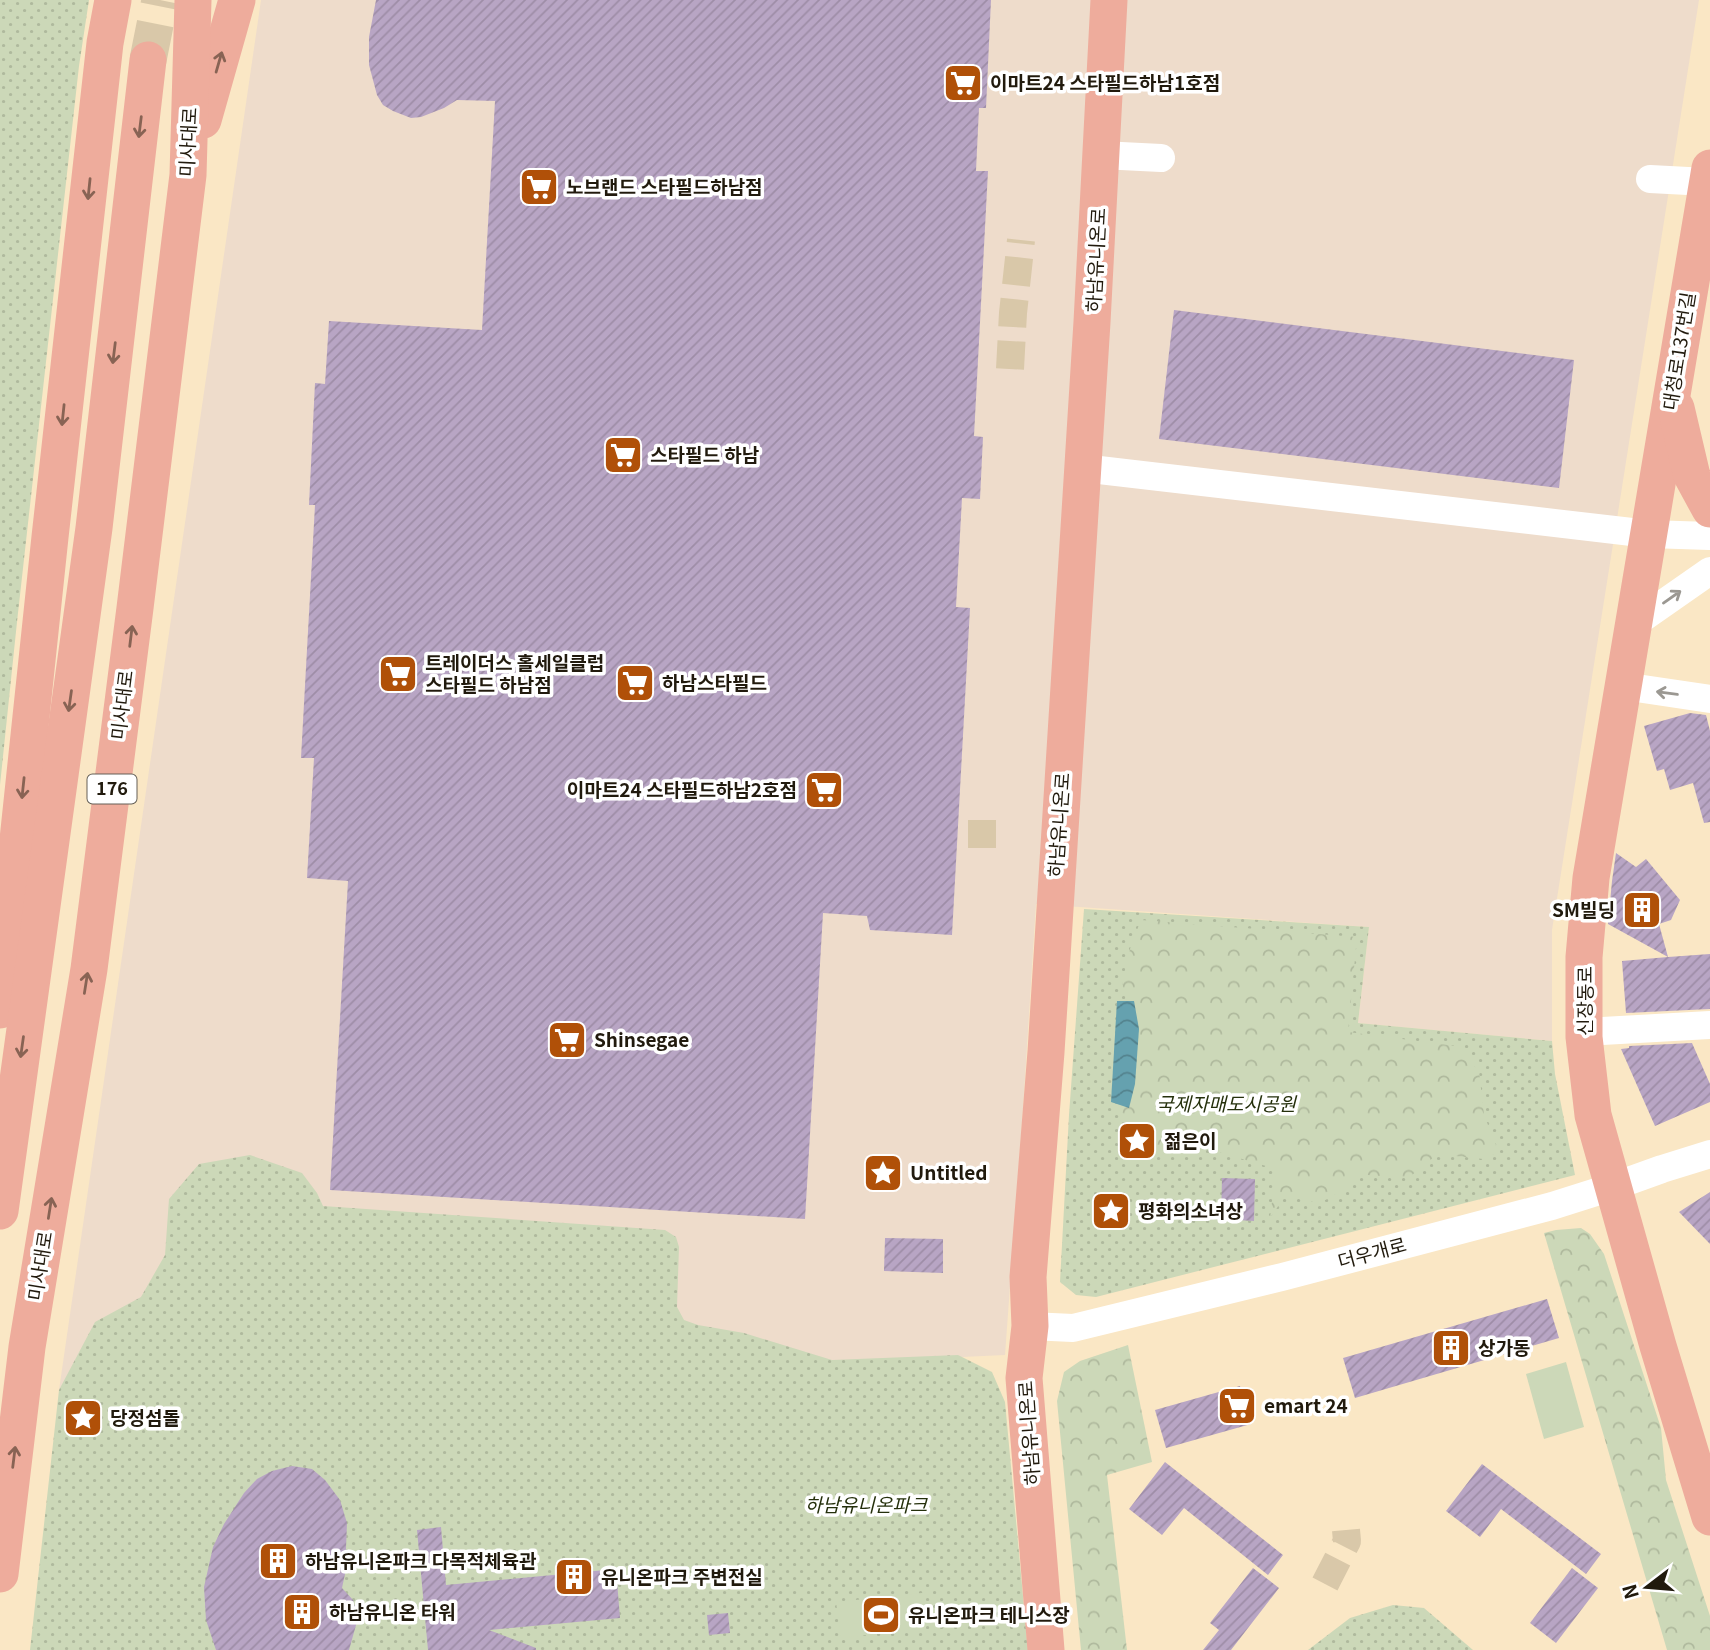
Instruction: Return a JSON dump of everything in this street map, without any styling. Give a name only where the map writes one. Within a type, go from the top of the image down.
[{"type":"main road","points":[[0,1010],[105,43],[113,0]]},
{"type":"main road","name":"미사대로","points":[[0,1574],[27,1347],[89,969],[188,175],[194,0]]},
{"type":"main road","points":[[188,175],[237,0]]},
{"type":"main road","name":"하남유니온로","points":[[1046,1650],[1024,1378],[1030,1326],[1028,1277],[1047,1029],[1092,321],[1109,0]]},
{"type":"main road","points":[[0,1211],[92,542],[148,60]]},
{"type":"main road","name":"대청로137번길","points":[[1649,534],[1709,175]]},
{"type":"main road","points":[[1672,391],[1692,477],[1710,509]]},
{"type":"main road","name":"신장동로","points":[[1649,534],[1591,878],[1584,957],[1584,1032],[1592,1115],[1710,1517]]},
{"type":"street","points":[[1101,155],[1161,158]]},
{"type":"street","points":[[1650,179],[1709,175]]},
{"type":"street","points":[[1082,468],[1649,534],[1710,536]]},
{"type":"street","points":[[1634,624],[1710,571]]},
{"type":"street","points":[[1623,686],[1710,699]]},
{"type":"street","points":[[1584,1032],[1710,1026]]},
{"type":"street","name":"더우개로","points":[[1030,1326],[1073,1328],[1295,1273],[1552,1206],[1710,1154]]},
{"type":"shaded area","points":[[261,0],[1699,0],[1552,930],[1552,1041],[1358,1023],[1369,927],[1036,904],[1005,1355],[186,1393],[59,1390]]},
{"type":"green space","points":[[0,0],[89,0],[79,66],[0,785]]},
{"type":"green space","name":"국제자매도시공원","points":[[1084,909],[1369,927],[1358,1023],[1552,1041],[1555,1074],[1575,1175],[1096,1297],[1076,1295],[1060,1282]]},
{"type":"green space","points":[[1141,920],[1357,937],[1348,1032],[1456,1046],[1479,1071],[1484,1115],[1496,1145],[1494,1154],[1483,1159],[1447,1155],[1434,1157],[1412,1175],[1403,1178],[1368,1175],[1357,1177],[1332,1197],[1318,1203],[1285,1196],[1270,1218],[1276,1169],[1208,1149],[1153,1146],[1117,1107],[1118,1071],[1136,1041],[1122,983],[1131,945]]},
{"type":"green space","name":"하남유니온파크","points":[[250,1155],[302,1173],[323,1206],[665,1230],[676,1237],[679,1247],[677,1307],[684,1320],[744,1333],[832,1360],[958,1355],[992,1372],[1005,1402],[1028,1650],[30,1650],[59,1390],[95,1322],[141,1297],[165,1255],[169,1199],[199,1164]]},
{"type":"green space","points":[[1581,1228],[1590,1234],[1604,1254],[1661,1428],[1666,1480],[1710,1616],[1710,1650],[1667,1650],[1544,1233]]},
{"type":"green space","points":[[1128,1345],[1152,1462],[1107,1475],[1127,1650],[1081,1650],[1057,1401],[1064,1372],[1080,1361]]},
{"type":"green space","points":[[1566,1362],[1584,1427],[1544,1439],[1526,1374]]},
{"type":"green space","name":"유니온파크 테니스장","points":[[922,1593],[926,1628],[841,1638],[836,1602]]},
{"type":"green space","points":[[1393,1605],[1424,1608],[1473,1650],[1308,1650],[1350,1618]]},
{"type":"water","points":[[1117,1001],[1134,1001],[1139,1029],[1135,1084],[1129,1108],[1111,1102]]},
{"type":"building","name":"하남스타필드","points":[[376,0],[991,0],[986,108],[979,108],[976,171],[988,171],[974,436],[983,437],[980,499],[962,498],[956,607],[970,608],[952,935],[870,930],[867,916],[823,913],[805,1219],[330,1190],[348,881],[307,878],[314,758],[301,758],[315,505],[309,505],[315,383],[325,384],[329,321],[482,330],[495,101],[457,100],[421,117],[411,118],[383,105],[377,95],[369,65],[369,37]]},
{"type":"building","points":[[1174,310],[1574,360],[1559,488],[1159,439]]},
{"type":"building","points":[[1690,713],[1706,715],[1710,731],[1710,822],[1704,823],[1693,783],[1670,790],[1664,769],[1657,771],[1644,726]]},
{"type":"building","name":"SM빌딩","points":[[1616,853],[1636,867],[1646,859],[1680,900],[1671,920],[1659,924],[1668,957],[1608,924]]},
{"type":"building","points":[[1710,954],[1710,1009],[1626,1013],[1622,961]]},
{"type":"building","points":[[1692,1043],[1710,1084],[1710,1102],[1655,1126],[1621,1049],[1629,1046]]},
{"type":"building","points":[[1222,1178],[1255,1179],[1254,1221],[1221,1219]]},
{"type":"building","points":[[1710,1192],[1710,1244],[1679,1212]]},
{"type":"building","points":[[885,1238],[943,1239],[943,1273],[884,1271]]},
{"type":"building","name":"상가동","points":[[1547,1299],[1559,1338],[1355,1398],[1343,1358]]},
{"type":"building","points":[[1240,1386],[1251,1424],[1166,1448],[1155,1410]]},
{"type":"building","points":[[1165,1462],[1283,1555],[1268,1575],[1184,1508],[1162,1535],[1129,1509]]},
{"type":"building","points":[[1482,1464],[1601,1554],[1586,1574],[1501,1509],[1480,1537],[1446,1511]]},
{"type":"building","name":"하남유니온파크 다목적체육관","points":[[292,1466],[312,1469],[325,1480],[340,1500],[347,1523],[342,1588],[353,1600],[358,1618],[349,1650],[216,1650],[206,1620],[204,1587],[213,1547],[244,1493],[257,1479],[272,1471]]},
{"type":"building","name":"유니온파크 주변전실","points":[[441,1527],[446,1585],[616,1569],[620,1618],[489,1630],[536,1650],[428,1650],[417,1530]]},
{"type":"building","points":[[1253,1568],[1279,1588],[1231,1650],[1203,1650],[1219,1630],[1210,1623]]},
{"type":"building","points":[[1572,1568],[1598,1588],[1556,1643],[1530,1623]]},
{"type":"building","points":[[728,1613],[730,1633],[709,1635],[707,1615]]},
{"type":"tunnel","points":[[148,60],[160,0]]},
{"type":"tunnel","points":[[1010,369],[1021,240]]},
{"type":"tunnel","points":[[982,819],[982,848]]},
{"type":"tunnel","points":[[1325,1584],[1347,1541],[1346,1530]]},
{"type":"place","name":"이마트24 스타필드하남1호점","points":[[963,83]]},
{"type":"place","name":"노브랜드 스타필드하남점","points":[[539,187]]},
{"type":"place","name":"스타필드 하남","points":[[623,455]]},
{"type":"place","name":"트레이더스 홀세일클럽 스타필드 하남점","points":[[398,674]]},
{"type":"place","name":"하남스타필드","points":[[635,683]]},
{"type":"place","name":"이마트24 스타필드하남2호점","points":[[824,790]]},
{"type":"place","name":"SM빌딩","points":[[1642,910]]},
{"type":"place","name":"Shinsegae","points":[[567,1040]]},
{"type":"place","name":"젊은이","points":[[1137,1141]]},
{"type":"place","name":"Untitled","points":[[883,1173]]},
{"type":"place","name":"평화의소녀상","points":[[1111,1211]]},
{"type":"place","name":"상가동","points":[[1451,1348]]},
{"type":"place","name":"emart 24","points":[[1237,1406]]},
{"type":"place","name":"당정섬돌","points":[[83,1418]]},
{"type":"place","name":"하남유니온파크 다목적체육관","points":[[278,1561]]},
{"type":"place","name":"유니온파크 주변전실","points":[[574,1577]]},
{"type":"place","name":"하남유니온 타워","points":[[302,1612]]},
{"type":"place","name":"유니온파크 테니스장","points":[[881,1615]]}]
